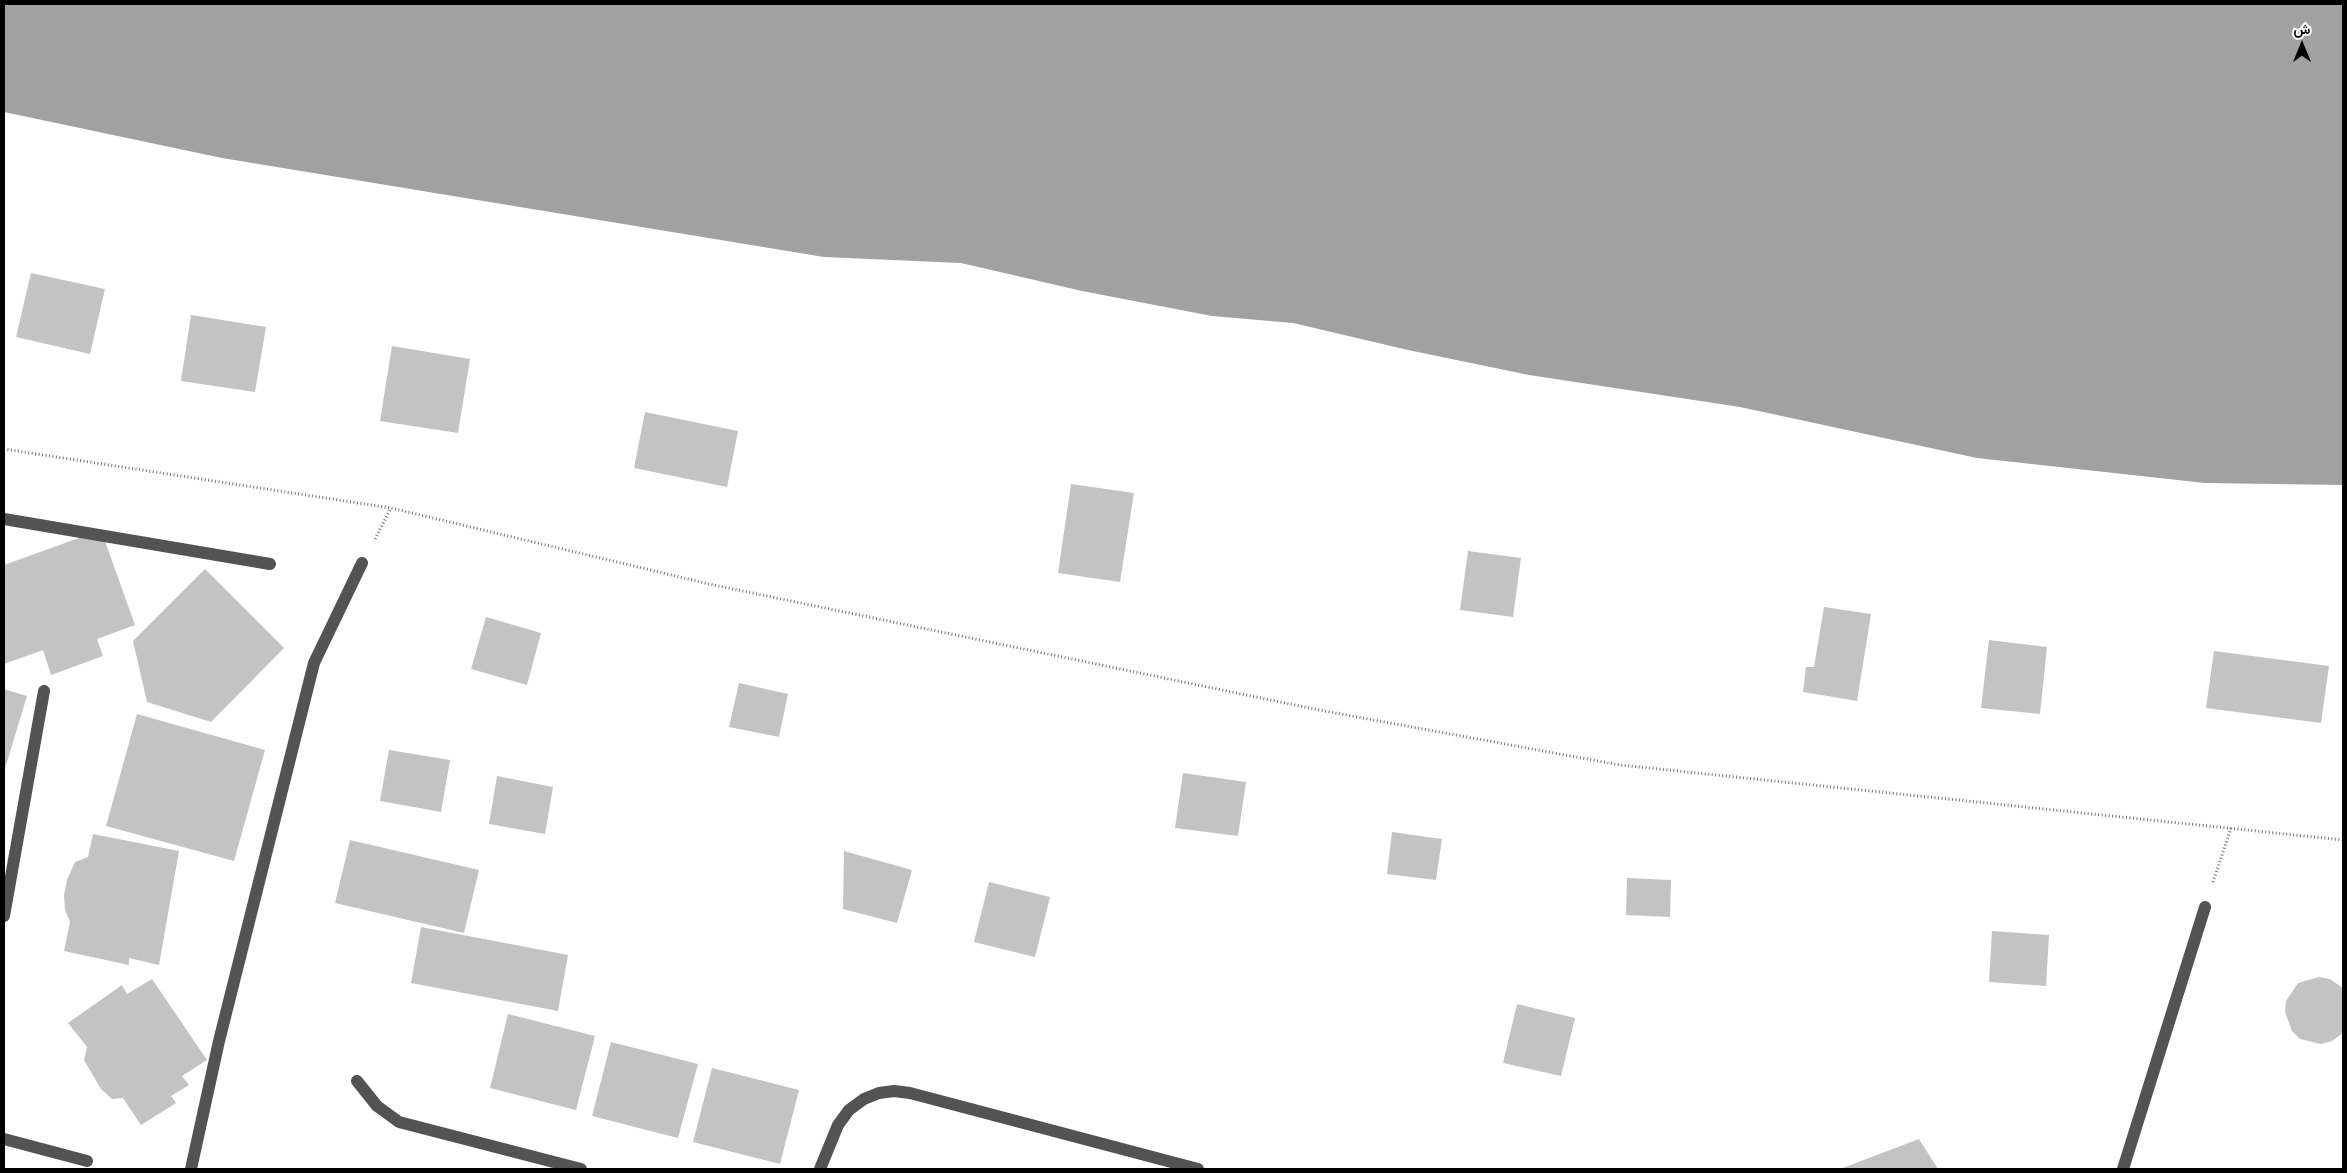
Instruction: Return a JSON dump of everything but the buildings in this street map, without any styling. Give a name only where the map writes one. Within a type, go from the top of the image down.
[{"type":"street","points":[[4,520],[270,564]]},
{"type":"street","points":[[191,1169],[219,1041],[314,662],[362,563]]},
{"type":"street","points":[[4,916],[44,691]]},
{"type":"street","points":[[2123,1169],[2205,907]]},
{"type":"street","points":[[356,1081],[377,1106],[399,1122],[581,1169]]},
{"type":"street","points":[[820,1169],[838,1125],[849,1110],[864,1099],[879,1093],[894,1091],[910,1093],[1198,1169]]},
{"type":"street","points":[[4,1138],[87,1161]]},
{"type":"path","points":[[4,450],[391,508],[709,584],[1320,710],[1620,765],[2343,840]]},
{"type":"path","points":[[362,563],[391,508]]},
{"type":"path","points":[[2205,907],[2231,828]]},
{"type":"shaded area","points":[[4,4],[2343,4],[2343,485],[2205,483],[1977,458],[1740,407],[1529,375],[1408,350],[1293,323],[1212,316],[1082,291],[961,263],[824,257],[222,158],[4,112]]}]
